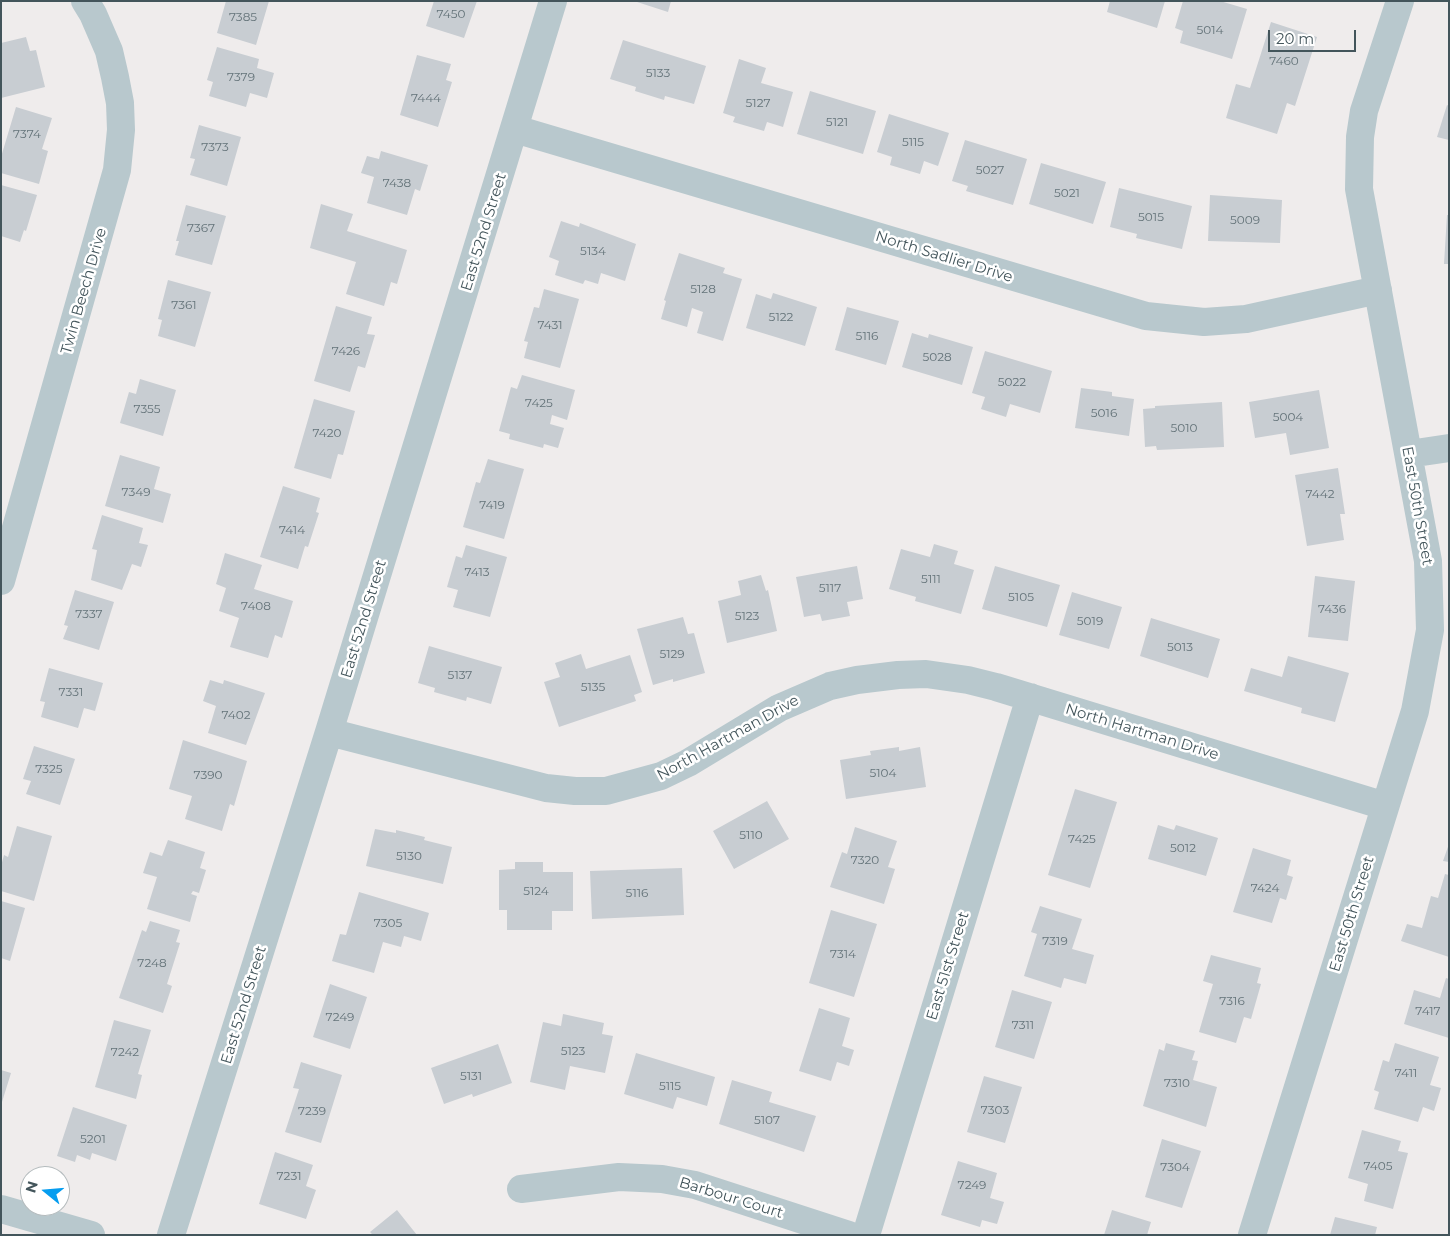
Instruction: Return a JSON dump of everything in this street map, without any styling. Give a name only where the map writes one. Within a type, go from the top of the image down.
[{"type":"street","name":"Twin Beech Drive","points":[[1,581],[117,170],[121,130],[116,86],[109,51],[93,14],[85,1]]},
{"type":"street","name":"East 52nd Street","points":[[171,1235],[329,732],[553,1]]},
{"type":"street","name":"East 50th Street","points":[[1252,1235],[1415,711],[1430,630],[1428,561],[1359,189],[1360,137],[1364,111],[1400,1]]},
{"type":"street","name":"North Sadlier Drive","points":[[515,129],[1146,316],[1188,321],[1246,319],[1378,290]]},
{"type":"street","points":[[1409,454],[1449,448]]},
{"type":"street","name":"North Hartman Drive","points":[[329,732],[546,788],[575,792],[606,790],[661,776],[688,763],[779,708],[804,696],[857,680],[926,674],[968,680],[1385,806]]},
{"type":"street","name":"East 51st Street","points":[[866,1235],[1030,698]]},
{"type":"street","name":"Barbour Court","points":[[521,1189],[619,1177],[662,1179],[695,1185],[849,1235]]},
{"type":"street","points":[[1,1209],[91,1235]]},
{"type":"building","points":[[226,1],[269,1],[256,45],[217,33]]},
{"type":"building","points":[[434,1],[477,1],[464,38],[426,26]]},
{"type":"building","points":[[634,1],[671,1],[668,12]]},
{"type":"building","points":[[1110,1],[1165,1],[1157,28],[1107,12]]},
{"type":"building","points":[[1183,1],[1220,1],[1247,9],[1232,59],[1180,43],[1183,31],[1175,28]]},
{"type":"building","points":[[1271,22],[1317,37],[1295,106],[1287,103],[1277,134],[1226,118],[1236,84],[1250,88]]},
{"type":"building","points":[[26,37],[30,51],[36,50],[45,87],[1,98],[1,43]]},
{"type":"building","points":[[623,40],[706,66],[694,104],[665,96],[664,100],[635,91],[636,87],[610,79]]},
{"type":"building","points":[[217,47],[259,59],[257,68],[274,73],[267,98],[250,93],[246,107],[209,96],[213,82],[207,80]]},
{"type":"building","points":[[417,55],[451,64],[446,80],[452,82],[438,127],[400,115]]},
{"type":"building","points":[[739,59],[766,68],[761,83],[793,92],[783,127],[767,122],[764,131],[733,122],[735,117],[723,113]]},
{"type":"building","points":[[810,91],[876,111],[863,154],[797,134]]},
{"type":"building","points":[[1447,105],[1449,106],[1449,140],[1437,137]]},
{"type":"building","points":[[16,107],[52,118],[42,149],[48,151],[39,184],[1,173],[1,157]]},
{"type":"building","points":[[889,114],[949,133],[938,166],[924,161],[920,174],[890,165],[892,157],[877,152]]},
{"type":"building","points":[[199,125],[241,137],[227,186],[190,175],[195,159],[190,158]]},
{"type":"building","points":[[965,140],[1027,159],[1013,205],[966,191],[968,186],[952,181]]},
{"type":"building","points":[[381,151],[428,165],[420,191],[415,189],[407,215],[367,203],[374,177],[361,173],[367,156],[379,159]]},
{"type":"building","points":[[1041,163],[1106,182],[1093,224],[1029,204]]},
{"type":"building","points":[[1,185],[37,195],[26,231],[24,230],[20,242],[1,236]]},
{"type":"building","points":[[1119,188],[1192,206],[1182,249],[1136,238],[1137,234],[1110,227]]},
{"type":"building","points":[[1210,195],[1282,200],[1280,243],[1208,241]]},
{"type":"building","points":[[321,204],[353,214],[347,231],[407,250],[397,284],[391,282],[384,306],[346,294],[356,262],[310,248]]},
{"type":"building","points":[[186,205],[226,216],[212,265],[175,255],[179,241],[176,241]]},
{"type":"building","points":[[1447,215],[1449,215],[1449,264],[1444,264]]},
{"type":"building","points":[[561,221],[579,227],[580,223],[636,244],[625,281],[601,273],[598,284],[585,280],[583,284],[555,275],[559,261],[549,257]]},
{"type":"building","points":[[679,253],[725,268],[723,273],[742,279],[723,341],[697,333],[703,312],[692,308],[687,327],[661,319],[666,301],[664,300]]},
{"type":"building","points":[[168,280],[211,292],[195,347],[158,336],[162,320],[158,319]]},
{"type":"building","points":[[544,289],[579,299],[560,368],[524,358],[528,342],[524,341],[534,307],[539,308]]},
{"type":"building","points":[[773,293],[817,307],[805,346],[746,328],[756,294],[771,299]]},
{"type":"building","points":[[336,306],[372,317],[367,334],[375,335],[365,368],[358,366],[350,392],[314,381]]},
{"type":"building","points":[[847,307],[899,321],[886,365],[835,350]]},
{"type":"building","points":[[912,333],[928,338],[929,334],[973,347],[962,385],[902,367]]},
{"type":"building","points":[[985,351],[1052,371],[1040,413],[1010,404],[1006,417],[981,409],[985,397],[972,393]]},
{"type":"building","points":[[522,375],[575,390],[567,420],[552,415],[550,424],[564,428],[558,448],[544,444],[543,448],[509,439],[510,434],[499,431],[511,387],[517,389]]},
{"type":"building","points":[[140,379],[176,390],[163,436],[120,423],[129,392],[136,394]]},
{"type":"building","points":[[1081,388],[1112,392],[1112,396],[1134,399],[1129,436],[1075,428]]},
{"type":"building","points":[[1319,390],[1329,448],[1290,455],[1286,433],[1255,438],[1249,402]]},
{"type":"building","points":[[314,399],[355,411],[343,455],[338,454],[331,479],[294,468]]},
{"type":"building","points":[[1222,402],[1224,447],[1157,450],[1156,446],[1145,447],[1143,409],[1155,408],[1155,406]]},
{"type":"building","points":[[120,455],[160,467],[154,489],[171,494],[163,523],[105,506]]},
{"type":"building","points":[[488,459],[524,469],[504,539],[463,527],[476,482],[480,483]]},
{"type":"building","points":[[1338,468],[1345,514],[1340,514],[1344,540],[1307,546],[1295,475]]},
{"type":"building","points":[[283,486],[320,498],[316,512],[319,513],[308,547],[305,546],[298,569],[260,557]]},
{"type":"building","points":[[102,515],[143,528],[139,543],[148,545],[141,567],[132,564],[122,590],[91,580],[97,550],[92,549]]},
{"type":"building","points":[[934,544],[958,551],[954,564],[974,570],[961,614],[915,601],[916,597],[889,589],[901,549],[930,557]]},
{"type":"building","points":[[466,545],[507,557],[490,617],[453,607],[458,590],[447,587],[456,556],[462,558]]},
{"type":"building","points":[[225,553],[262,565],[254,589],[293,601],[282,638],[275,635],[268,658],[230,647],[239,618],[219,611],[226,588],[216,584]]},
{"type":"building","points":[[857,566],[863,599],[847,602],[850,616],[822,621],[820,614],[804,617],[796,577]]},
{"type":"building","points":[[995,566],[1060,585],[1047,627],[982,609]]},
{"type":"building","points":[[761,575],[766,591],[768,590],[777,631],[727,643],[718,601],[741,595],[738,581]]},
{"type":"building","points":[[1315,576],[1355,581],[1348,641],[1308,637]]},
{"type":"building","points":[[75,590],[114,602],[99,650],[63,639],[68,626],[64,625]]},
{"type":"building","points":[[1072,592],[1122,607],[1109,649],[1059,635]]},
{"type":"building","points":[[683,617],[688,634],[694,633],[705,673],[673,682],[673,679],[653,685],[637,629]]},
{"type":"building","points":[[1151,618],[1220,639],[1208,678],[1140,656]]},
{"type":"building","points":[[429,646],[502,667],[491,704],[467,697],[466,701],[434,692],[435,688],[418,683]]},
{"type":"building","points":[[581,654],[586,669],[630,655],[642,692],[634,695],[636,701],[559,727],[544,682],[560,677],[555,663]]},
{"type":"building","points":[[1288,656],[1349,673],[1335,722],[1301,713],[1302,708],[1244,691],[1251,668],[1282,677]]},
{"type":"building","points":[[49,668],[103,683],[95,711],[84,708],[78,728],[41,717],[45,702],[40,701]]},
{"type":"building","points":[[210,680],[223,684],[224,680],[265,693],[246,745],[208,733],[216,706],[203,701]]},
{"type":"building","points":[[183,740],[247,761],[234,806],[230,804],[222,831],[185,819],[192,796],[169,789]]},
{"type":"building","points":[[34,746],[75,759],[60,805],[26,794],[31,781],[23,779]]},
{"type":"building","points":[[899,747],[899,751],[920,747],[926,787],[846,799],[840,760],[871,755],[870,751]]},
{"type":"building","points":[[1075,789],[1117,802],[1090,888],[1048,875]]},
{"type":"building","points":[[767,801],[789,839],[734,869],[713,831]]},
{"type":"building","points":[[1158,825],[1174,830],[1176,825],[1218,838],[1206,876],[1148,859]]},
{"type":"building","points":[[17,826],[52,836],[34,901],[1,891],[1,866],[4,855],[8,857]]},
{"type":"building","points":[[855,827],[897,841],[888,867],[895,869],[884,904],[830,887],[842,852],[847,854]]},
{"type":"building","points":[[375,829],[396,833],[396,830],[425,837],[424,840],[452,847],[443,884],[366,866]]},
{"type":"building","points":[[168,840],[205,852],[200,868],[206,870],[199,893],[193,891],[191,894],[197,896],[190,922],[147,909],[157,877],[143,873],[150,852],[162,856]]},
{"type":"building","points":[[1449,844],[1449,862],[1443,861]]},
{"type":"building","points":[[1253,848],[1291,860],[1287,875],[1293,877],[1286,900],[1280,898],[1272,923],[1233,912]]},
{"type":"building","points":[[515,862],[543,862],[543,872],[573,872],[573,911],[552,911],[552,930],[507,930],[507,910],[499,910],[499,870],[515,869]]},
{"type":"building","points":[[682,868],[684,915],[592,919],[590,871]]},
{"type":"building","points":[[1445,874],[1449,875],[1449,957],[1401,941],[1407,924],[1422,928],[1431,896],[1438,898]]},
{"type":"building","points":[[359,892],[429,913],[421,941],[404,936],[401,947],[383,942],[374,973],[332,961],[340,934],[346,935]]},
{"type":"building","points":[[1,901],[25,908],[10,961],[1,958]]},
{"type":"building","points":[[1040,906],[1082,919],[1072,949],[1094,955],[1086,984],[1064,978],[1061,988],[1024,976],[1037,934],[1031,932]]},
{"type":"building","points":[[831,910],[877,924],[854,997],[809,983]]},
{"type":"building","points":[[150,921],[180,930],[176,942],[180,943],[167,984],[172,986],[163,1013],[119,998],[142,930],[146,932]]},
{"type":"building","points":[[1211,955],[1261,968],[1257,983],[1261,984],[1251,1019],[1244,1017],[1236,1043],[1199,1032],[1213,984],[1203,981]]},
{"type":"building","points":[[1446,978],[1449,979],[1449,1038],[1404,1024],[1414,990],[1440,998]]},
{"type":"building","points":[[330,984],[367,997],[350,1049],[313,1037]]},
{"type":"building","points":[[1012,990],[1052,1002],[1034,1059],[995,1047]]},
{"type":"building","points":[[819,1008],[850,1018],[842,1046],[854,1050],[849,1066],[837,1062],[831,1081],[799,1071]]},
{"type":"building","points":[[563,1014],[604,1023],[602,1034],[613,1036],[605,1073],[570,1066],[565,1090],[530,1082],[543,1022],[561,1026]]},
{"type":"building","points":[[114,1020],[151,1030],[138,1074],[142,1075],[136,1099],[95,1087]]},
{"type":"building","points":[[1166,1043],[1195,1051],[1192,1060],[1198,1061],[1193,1080],[1217,1087],[1206,1127],[1143,1106],[1159,1049],[1164,1051]]},
{"type":"building","points":[[1395,1043],[1439,1057],[1430,1085],[1441,1088],[1434,1111],[1423,1107],[1418,1122],[1374,1109],[1379,1092],[1374,1090],[1383,1060],[1389,1062]]},
{"type":"building","points":[[498,1044],[512,1083],[473,1097],[472,1094],[444,1104],[431,1068]]},
{"type":"building","points":[[636,1053],[715,1077],[707,1106],[677,1097],[673,1109],[624,1094]]},
{"type":"building","points":[[301,1062],[342,1075],[321,1143],[285,1132],[299,1089],[293,1088]]},
{"type":"building","points":[[1,1070],[11,1073],[2,1102],[1,1102]]},
{"type":"building","points":[[984,1076],[1022,1087],[1005,1143],[967,1132]]},
{"type":"building","points":[[732,1080],[772,1092],[769,1102],[816,1116],[804,1152],[719,1124]]},
{"type":"building","points":[[73,1107],[127,1125],[116,1161],[92,1153],[90,1160],[77,1155],[75,1162],[57,1156]]},
{"type":"building","points":[[1362,1130],[1401,1141],[1398,1151],[1408,1153],[1393,1209],[1364,1201],[1368,1184],[1348,1178]]},
{"type":"building","points":[[1162,1139],[1201,1151],[1182,1208],[1145,1197]]},
{"type":"building","points":[[275,1152],[313,1165],[306,1186],[316,1190],[306,1219],[259,1204]]},
{"type":"building","points":[[958,1161],[997,1173],[990,1198],[1004,1202],[997,1224],[982,1220],[980,1227],[941,1215]]},
{"type":"building","points":[[397,1210],[417,1235],[373,1235],[370,1232]]},
{"type":"building","points":[[1112,1210],[1151,1222],[1147,1235],[1104,1235]]},
{"type":"building","points":[[1335,1217],[1377,1227],[1375,1235],[1330,1235]]}]
